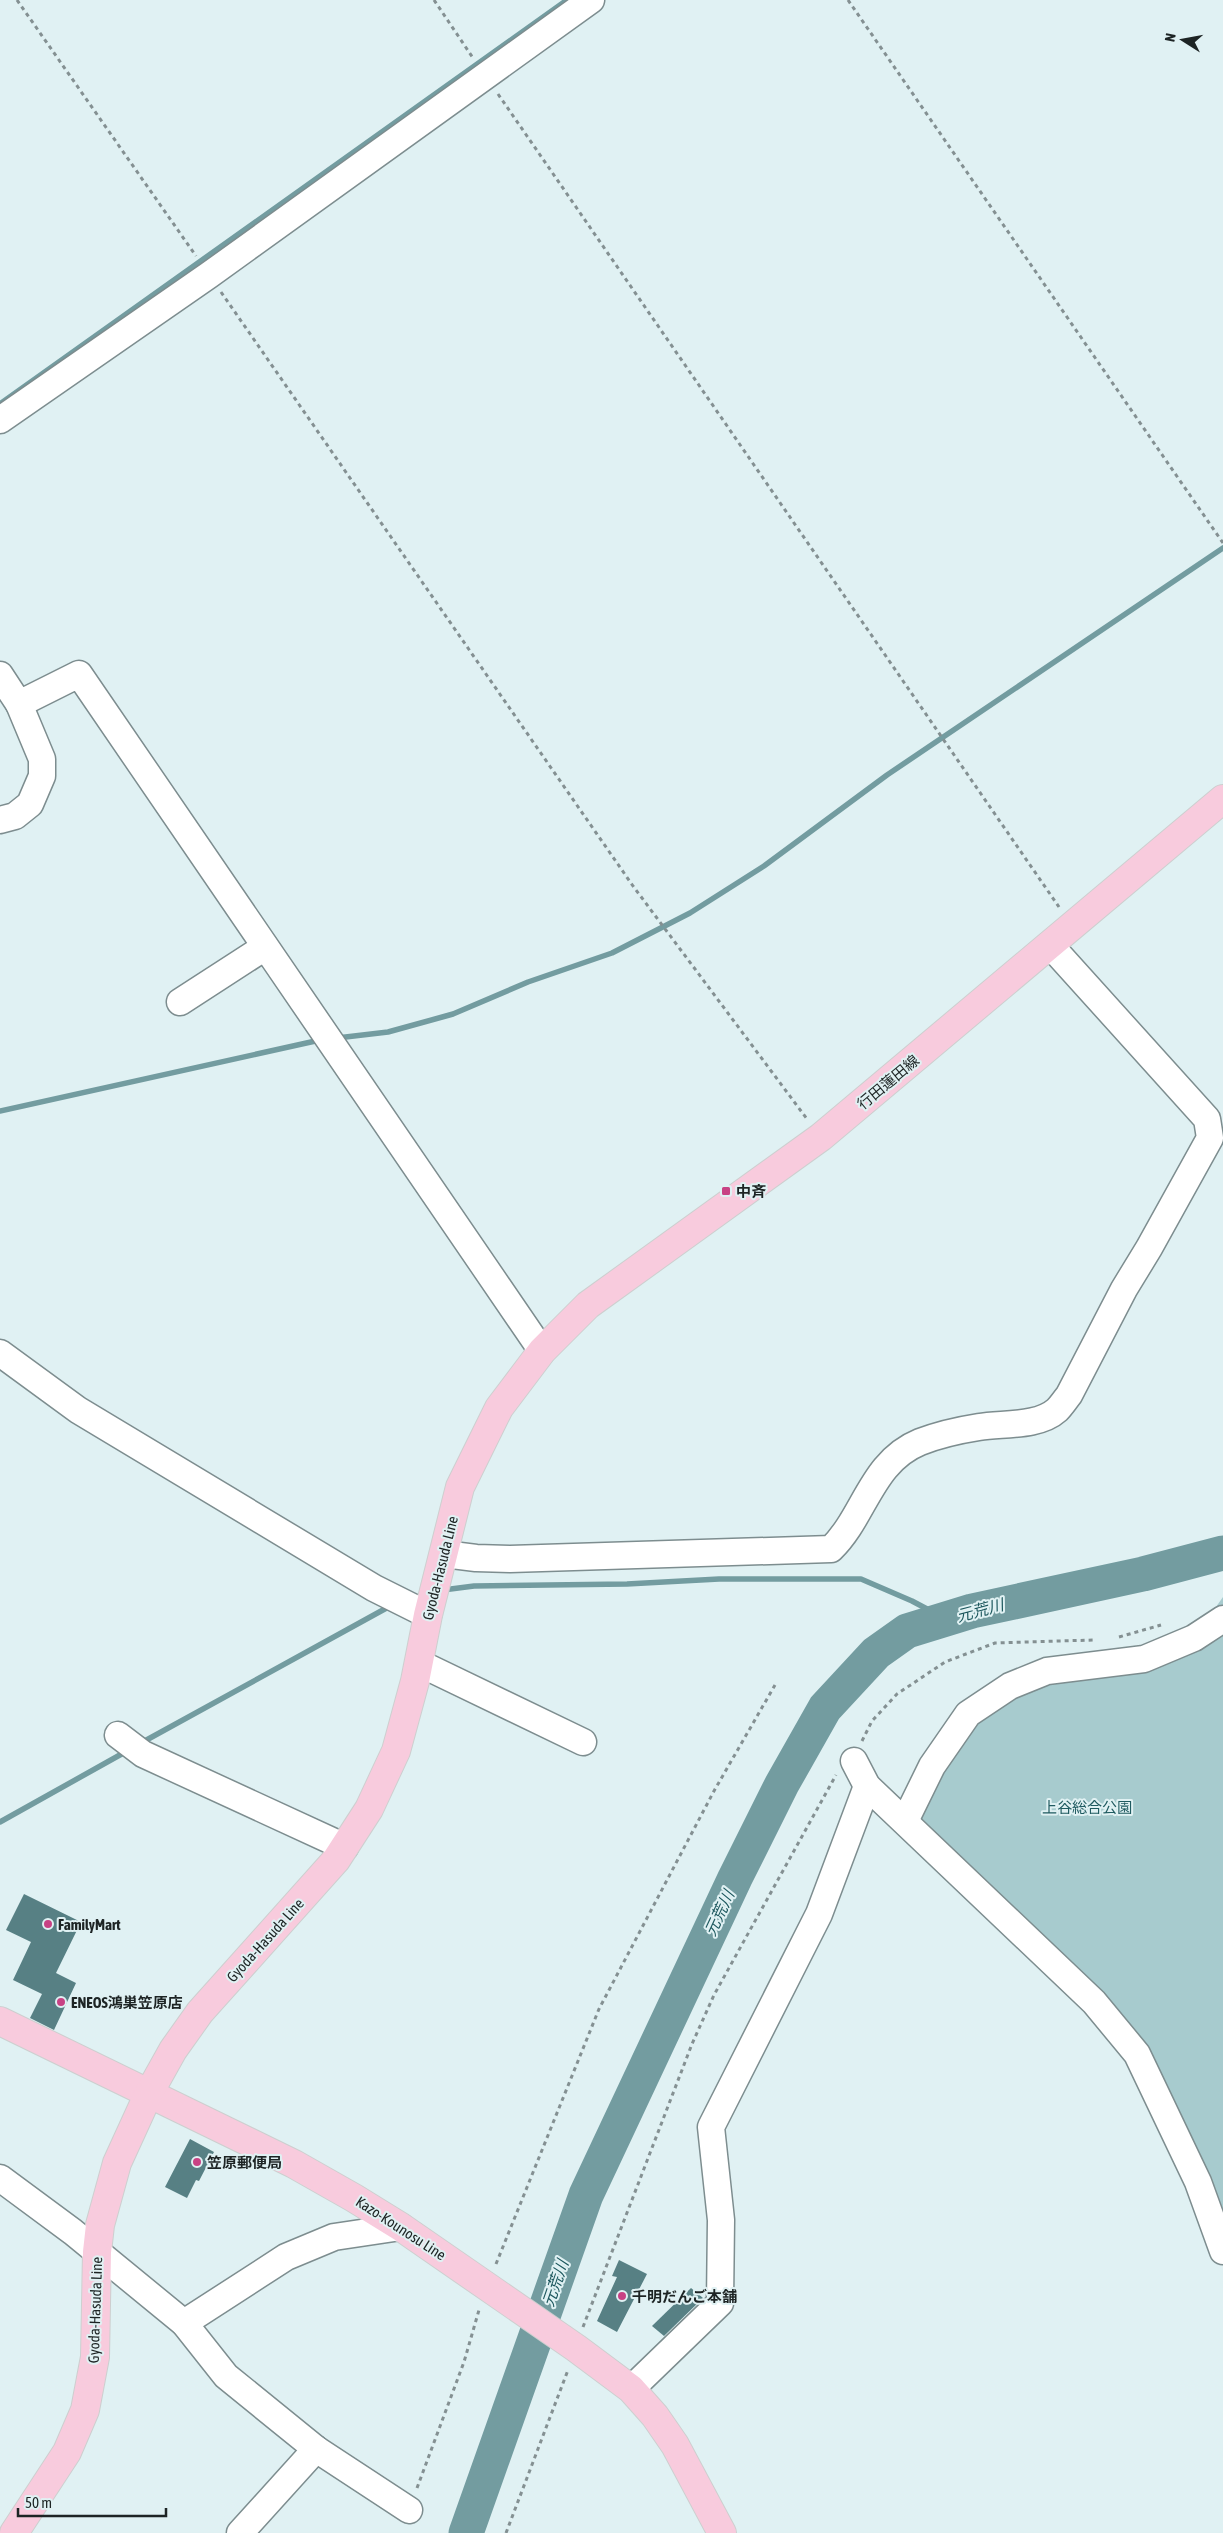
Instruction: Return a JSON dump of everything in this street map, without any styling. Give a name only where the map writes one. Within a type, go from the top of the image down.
[{"type":"main road","name":"行田蓮田線","points":[[542,1351],[588,1305],[821,1138],[1050,945],[1071,925],[1223,799]]},
{"type":"main road","name":"Gyoda-Hasuda Line","points":[[14,2533],[67,2452],[85,2410],[95,2357],[97,2252],[105,2202],[116,2163],[149,2093],[173,2050],[200,2012],[336,1860],[368,1809],[396,1751],[419,1663],[428,1615],[460,1487],[500,1408],[542,1351]]},
{"type":"main road","name":"Kazo-Kounosu Line","points":[[0,2021],[294,2164],[402,2227],[575,2348],[631,2389],[655,2416],[676,2446],[722,2533]]},
{"type":"street","points":[[0,420],[209,274],[591,0]]},
{"type":"street","points":[[19,704],[79,674],[542,1351]]},
{"type":"street","points":[[0,675],[19,704],[42,759],[42,776],[30,804],[15,816],[0,820]]},
{"type":"street","points":[[444,1554],[476,1558],[510,1559],[831,1549],[842,1538],[866,1496],[891,1460],[919,1443],[978,1427],[1037,1420],[1057,1410],[1069,1395],[1124,1289],[1164,1223],[1210,1138],[1207,1119],[1050,945]]},
{"type":"street","points":[[180,1002],[265,947]]},
{"type":"street","points":[[0,1353],[78,1410],[374,1588],[428,1615]]},
{"type":"street","points":[[905,1821],[932,1766],[968,1714],[1010,1686],[1047,1671],[1144,1659],[1194,1638],[1223,1619]]},
{"type":"street","points":[[419,1663],[583,1742]]},
{"type":"street","points":[[118,1735],[143,1754],[345,1846]]},
{"type":"street","points":[[854,1761],[867,1786],[1094,2002],[1137,2054],[1198,2182],[1223,2251]]},
{"type":"street","points":[[631,2389],[720,2302],[721,2220],[711,2127],[819,1914],[867,1786]]},
{"type":"street","points":[[0,2178],[97,2252],[184,2323],[226,2376],[316,2449],[409,2510]]},
{"type":"street","points":[[184,2323],[286,2257],[334,2236],[402,2227]]},
{"type":"street","points":[[240,2533],[316,2449]]},
{"type":"path","points":[[17,0],[633,886],[821,1138]]},
{"type":"path","points":[[434,0],[1071,925]]},
{"type":"path","points":[[848,0],[1223,543]]},
{"type":"path","points":[[409,2510],[464,2362],[471,2334],[599,2009],[687,1840],[775,1684]]},
{"type":"path","points":[[506,2533],[656,2135],[714,1995],[835,1776],[854,1761]]},
{"type":"green space","name":"上谷総合公園","points":[[1223,1597],[1223,2251],[1198,2182],[1094,2003],[905,1821],[968,1714],[1010,1686],[1194,1638]]},
{"type":"building","points":[[24,1894],[81,1922],[56,1973],[76,1983],[54,2030],[30,2018],[42,1994],[13,1980],[31,1942],[6,1930]]},
{"type":"building","points":[[190,2139],[214,2152],[199,2181],[196,2180],[187,2198],[165,2187]]},
{"type":"building","points":[[619,2260],[647,2274],[617,2332],[597,2321],[617,2277],[612,2276]]},
{"type":"building","points":[[691,2288],[703,2298],[664,2336],[652,2326]]},
{"type":"waterway","points":[[0,404],[567,0]]},
{"type":"waterway","points":[[337,1038],[388,1032],[453,1014],[528,982],[612,953],[690,913],[764,866],[887,775],[1223,548]]},
{"type":"waterway","points":[[0,1111],[320,1040]]},
{"type":"waterway","name":"元荒川","points":[[466,2533],[586,2195],[735,1878],[782,1784],[825,1708],[876,1653],[907,1631],[972,1611],[1143,1574],[1223,1553]]},
{"type":"waterway","points":[[443,1590],[474,1586],[627,1584],[719,1579],[861,1579],[912,1601],[946,1619]]},
{"type":"waterway","points":[[141,1743],[392,1605]]},
{"type":"waterway","points":[[0,1822],[127,1751]]},
{"type":"place","name":"中斉","points":[[726,1191]]},
{"type":"place","name":"FamilyMart","points":[[48,1924]]},
{"type":"place","name":"ENEOS鴻巣笠原店","points":[[61,2002]]},
{"type":"place","name":"笠原郵便局","points":[[197,2162]]},
{"type":"place","name":"千明だんご本舗","points":[[622,2296]]}]
